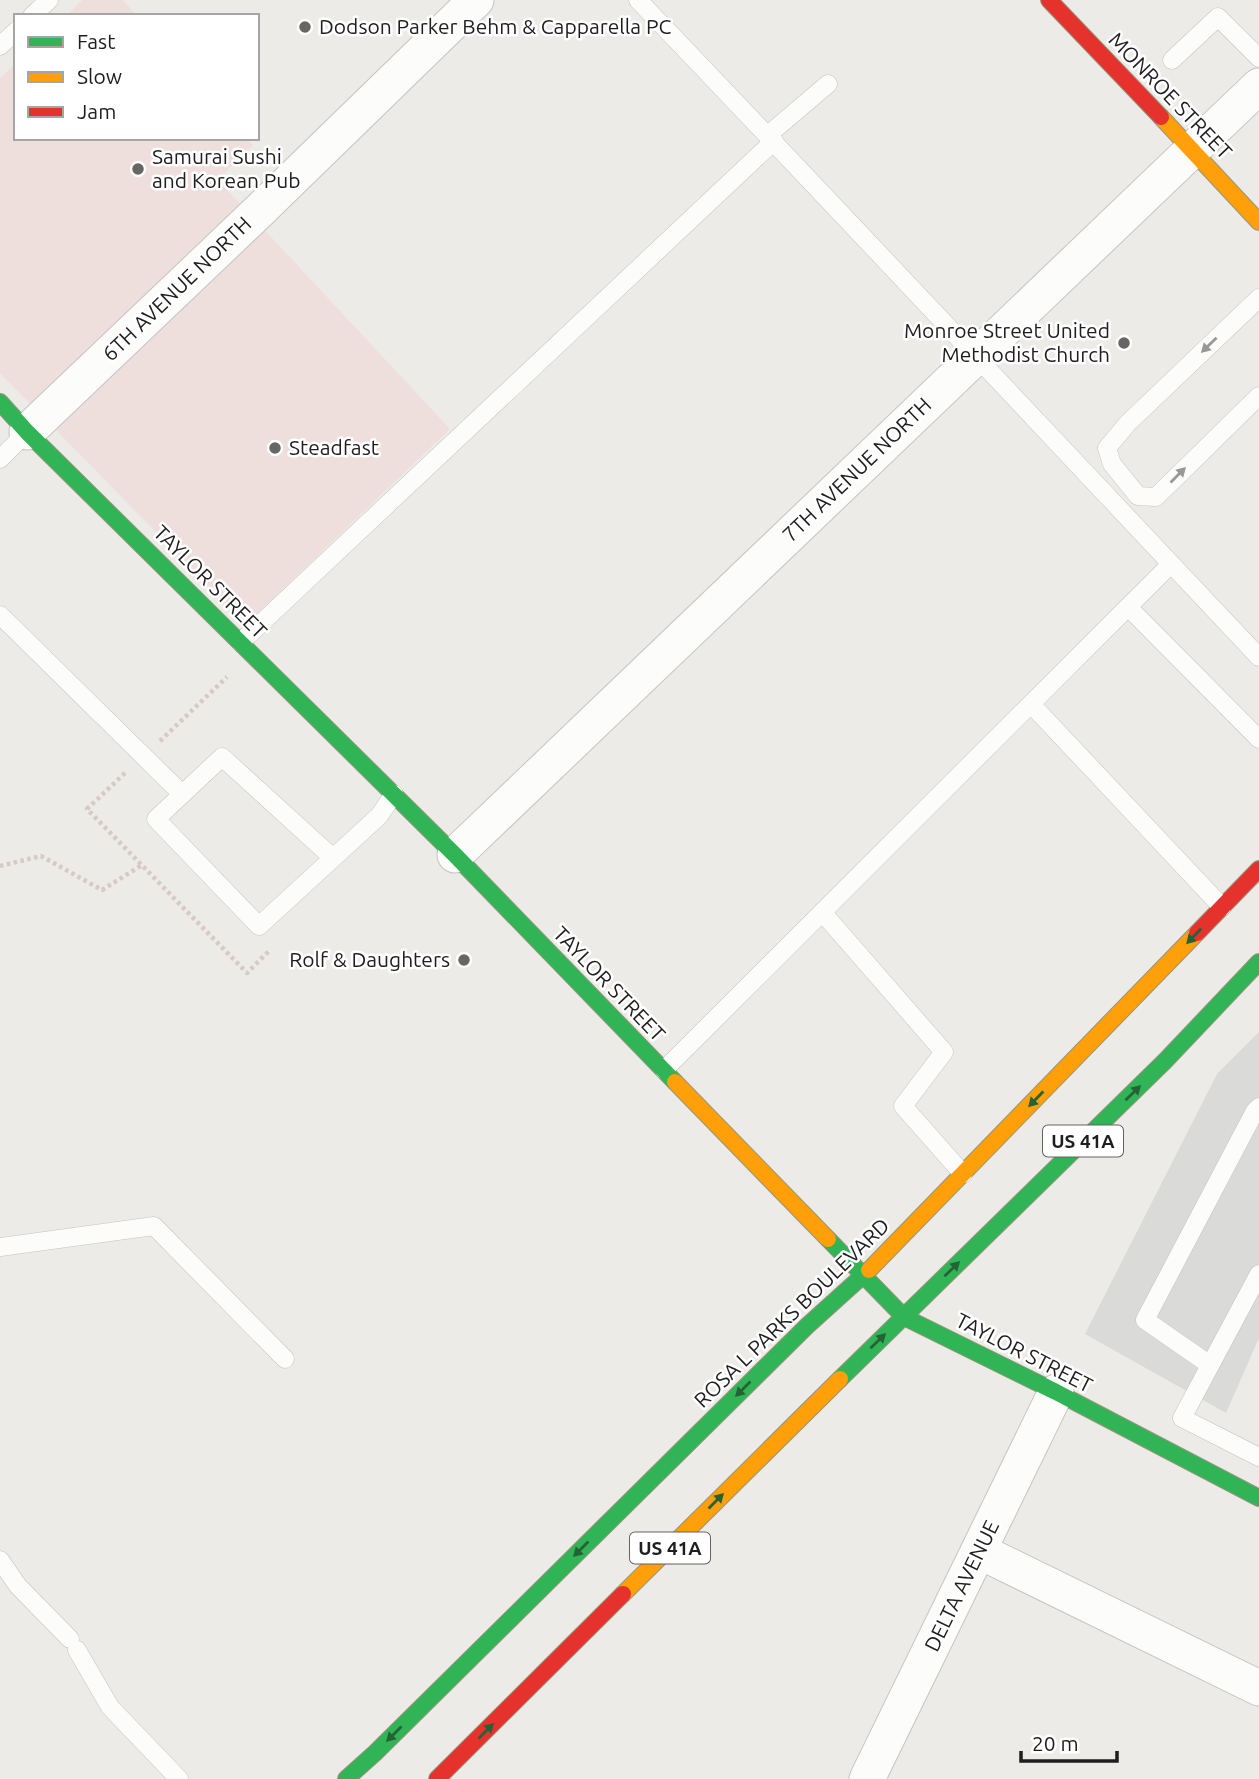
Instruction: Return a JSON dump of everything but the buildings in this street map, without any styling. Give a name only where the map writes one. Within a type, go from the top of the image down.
[{"type":"main road","name":"MONROE STREET","points":[[1058,3],[1259,222]]},
{"type":"main road","name":"TAYLOR STREET","points":[[0,402],[27,432],[455,855],[904,1317],[1056,1392],[1172,1433],[1259,1498]]},
{"type":"main road","name":"ROSA L PARKS BOULEVARD","points":[[346,1779],[807,1326],[864,1276],[1259,869]]},
{"type":"main road","name":"US 41A","points":[[438,1779],[1165,1061],[1259,962]]},
{"type":"street","name":"6TH AVENUE NORTH","points":[[27,432],[476,0]]},
{"type":"street","name":"7TH AVENUE NORTH","points":[[455,855],[1259,86]]},
{"type":"street","name":"DELTA AVENUE","points":[[867,1779],[1056,1392]]},
{"type":"street","points":[[979,1551],[1259,1688]]},
{"type":"lane","points":[[34,14],[49,0]]},
{"type":"lane","points":[[638,0],[1259,657]]},
{"type":"lane","points":[[1172,60],[1218,17],[1259,58]]},
{"type":"lane","points":[[0,46],[14,33]]},
{"type":"lane","points":[[241,642],[828,84]]},
{"type":"lane","points":[[1259,298],[1128,423],[1107,448],[1112,464],[1138,496],[1156,497],[1259,396]]},
{"type":"lane","points":[[0,458],[27,432]]},
{"type":"lane","points":[[664,1070],[1171,564]]},
{"type":"lane","points":[[1128,607],[1259,739]]},
{"type":"lane","points":[[0,615],[182,794]]},
{"type":"lane","points":[[1031,704],[1222,907]]},
{"type":"lane","points":[[332,858],[222,757],[156,819],[259,926],[379,816],[394,794]]},
{"type":"lane","points":[[822,912],[944,1052],[903,1106],[963,1174]]},
{"type":"lane","points":[[1210,1365],[1145,1320],[1259,1107]]},
{"type":"lane","points":[[0,1247],[154,1226],[285,1359]]},
{"type":"lane","points":[[1259,1274],[1172,1433],[1259,1457]]},
{"type":"lane","points":[[0,1560],[18,1586],[73,1644],[110,1707],[179,1779]]},
{"type":"path","points":[[87,809],[247,973]]},
{"type":"path","points":[[0,866],[41,856],[102,890],[142,865]]},
{"type":"shaded area","points":[[82,0],[123,0],[135,14],[68,14]]},
{"type":"shaded area","points":[[14,65],[14,140],[248,140],[253,145],[218,180],[450,429],[246,624],[0,373],[0,78]]},
{"type":"shaded area","points":[[1259,1032],[1259,1338],[1226,1413],[1085,1334],[1217,1074]]},
{"type":"traffic: fast","points":[[0,402],[27,432],[455,855],[675,1082]]},
{"type":"traffic: fast","points":[[840,1379],[1165,1061],[1259,962]]},
{"type":"traffic: fast","points":[[828,1239],[904,1317],[1056,1392],[1259,1498]]},
{"type":"traffic: fast","points":[[346,1779],[807,1326],[869,1270]]},
{"type":"traffic: slow","points":[[1161,117],[1259,222]]},
{"type":"traffic: slow","points":[[869,1270],[1197,933]]},
{"type":"traffic: slow","points":[[675,1082],[828,1239]]},
{"type":"traffic: slow","points":[[623,1594],[840,1379]]},
{"type":"traffic: jam","points":[[1049,0],[1161,117]]},
{"type":"traffic: jam","points":[[1197,933],[1259,869]]},
{"type":"traffic: jam","points":[[437,1779],[623,1594]]},
{"type":"place","name":"Dodson Parker Behm & Capparella PC","points":[[305,27]]},
{"type":"place","name":"Samurai Sushi and Korean Pub","points":[[138,169]]},
{"type":"place","name":"Monroe Street United Methodist Church","points":[[1124,343]]},
{"type":"place","name":"Steadfast","points":[[275,448]]},
{"type":"place","name":"Rolf & Daughters","points":[[464,960]]}]
